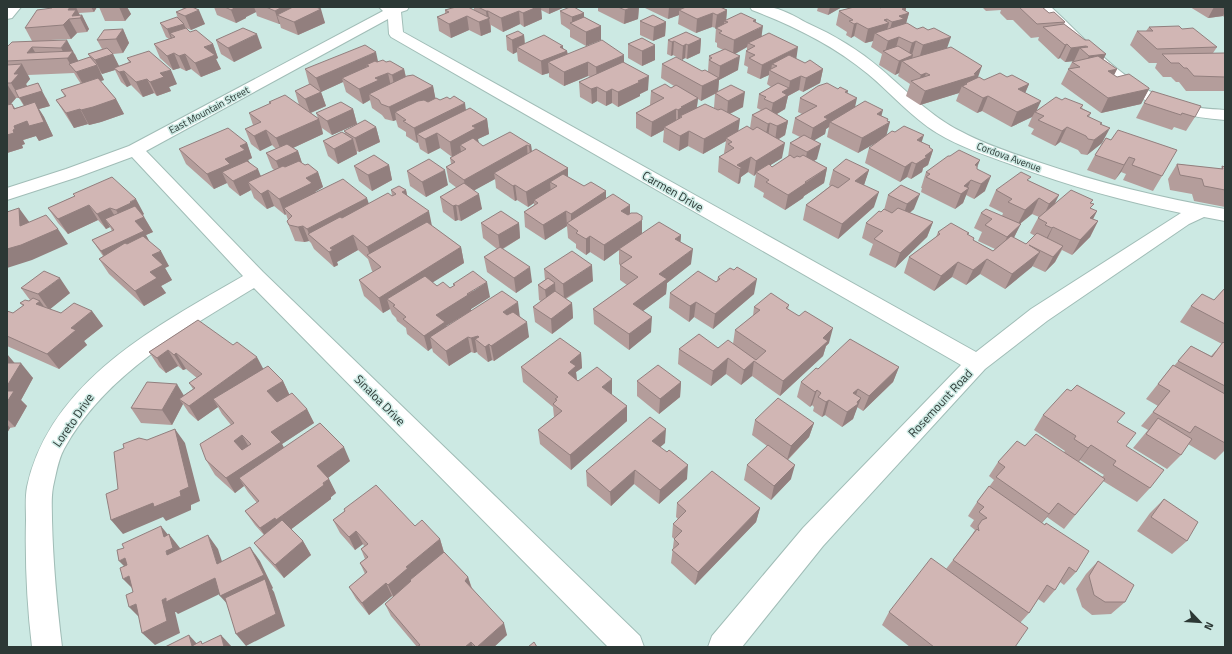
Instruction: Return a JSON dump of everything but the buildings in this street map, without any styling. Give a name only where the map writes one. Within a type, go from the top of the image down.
[{"type":"street","points":[[7,15],[14,7]]},
{"type":"street","name":"Cordova Avenue","points":[[757,7],[790,20],[830,41],[866,64],[934,124],[981,148],[1114,191],[1202,212],[1225,215]]},
{"type":"street","points":[[1043,7],[1113,71],[1137,89],[1162,103],[1188,110],[1225,115]]},
{"type":"street","name":"East Mountain Street","points":[[7,194],[72,173],[135,150],[394,8]]},
{"type":"street","name":"Carmen Drive","points":[[394,8],[396,34],[977,364]]},
{"type":"street","name":"Sinaloa Drive","points":[[135,150],[256,277],[629,647]]},
{"type":"street","name":"Rosemount Road","points":[[724,647],[813,537],[977,364],[1040,316],[1182,220],[1202,212]]},
{"type":"street","name":"Loreto Drive","points":[[47,647],[38,554],[40,488],[53,445],[75,412],[102,381],[131,356],[172,327],[256,277]]}]
